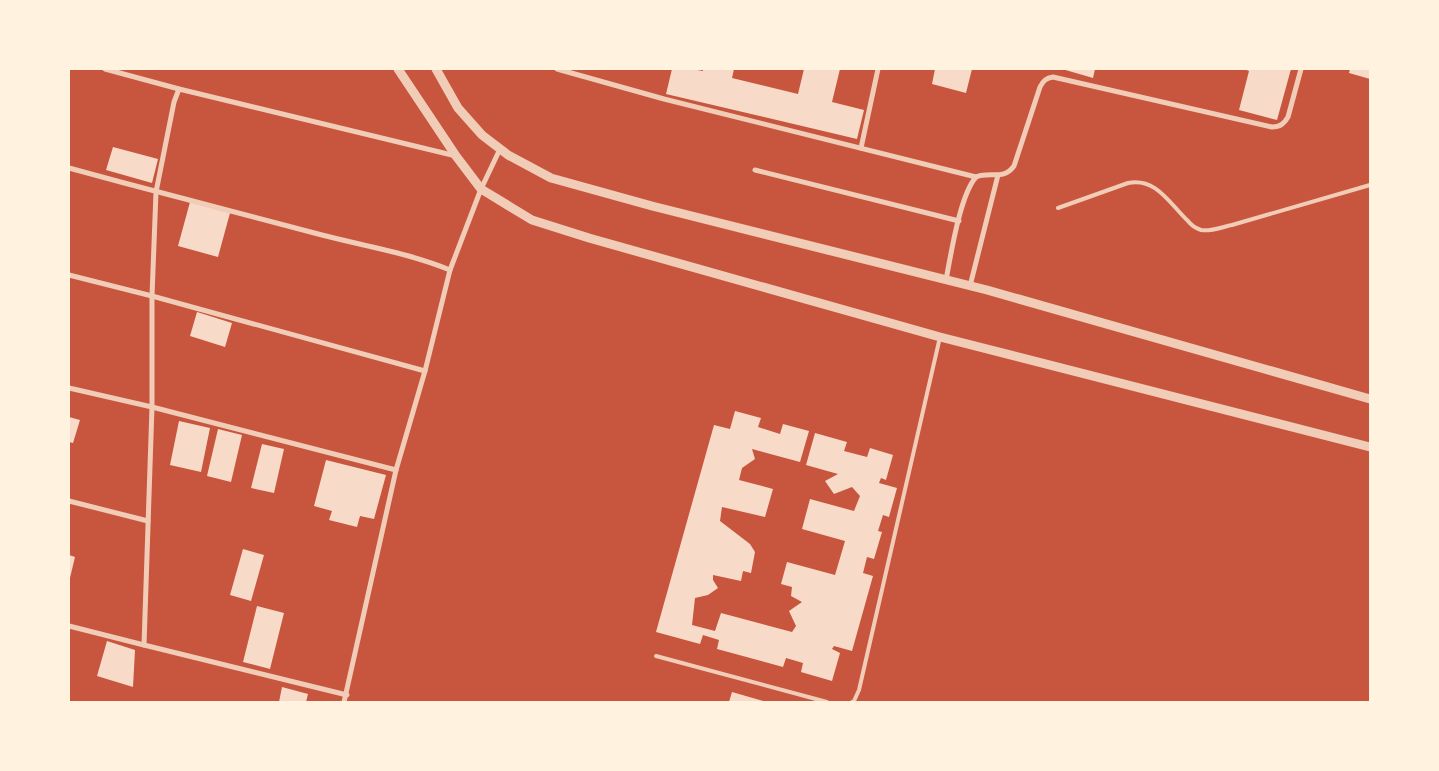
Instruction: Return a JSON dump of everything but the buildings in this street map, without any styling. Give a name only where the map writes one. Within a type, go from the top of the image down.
[{"type":"street","points":[[105,69],[179,89],[456,156]]},
{"type":"street","points":[[398,69],[456,156],[481,189],[532,220],[589,238],[940,337],[1370,447]]},
{"type":"street","points":[[436,69],[458,108],[482,135],[508,155],[551,178],[652,206],[970,286],[1370,399]]},
{"type":"street","points":[[556,69],[664,99],[976,177]]},
{"type":"street","points":[[861,148],[878,69]]},
{"type":"street","points":[[946,280],[958,222],[971,182],[976,177],[982,175],[998,175],[1010,172],[1014,166],[1040,87],[1046,78],[1053,77],[1278,127],[1288,117],[1301,69]]},
{"type":"street","points":[[144,645],[152,407],[152,296],[156,192],[174,102],[179,89]]},
{"type":"street","points":[[344,702],[396,470],[425,371],[450,270],[481,189],[500,149]]},
{"type":"street","points":[[69,168],[356,244],[428,261],[450,270]]},
{"type":"street","points":[[755,170],[958,222]]},
{"type":"street","points":[[970,286],[998,175]]},
{"type":"street","points":[[69,275],[425,371]]},
{"type":"street","points":[[69,388],[152,407],[396,470]]},
{"type":"street","points":[[69,501],[148,521]]},
{"type":"street","points":[[69,626],[347,695]]},
{"type":"lane","points":[[1058,208],[1138,181],[1145,182],[1161,192],[1193,226],[1201,230],[1210,230],[1370,185]]},
{"type":"lane","points":[[852,702],[859,690],[940,337]]},
{"type":"lane","points":[[656,656],[827,702]]}]
